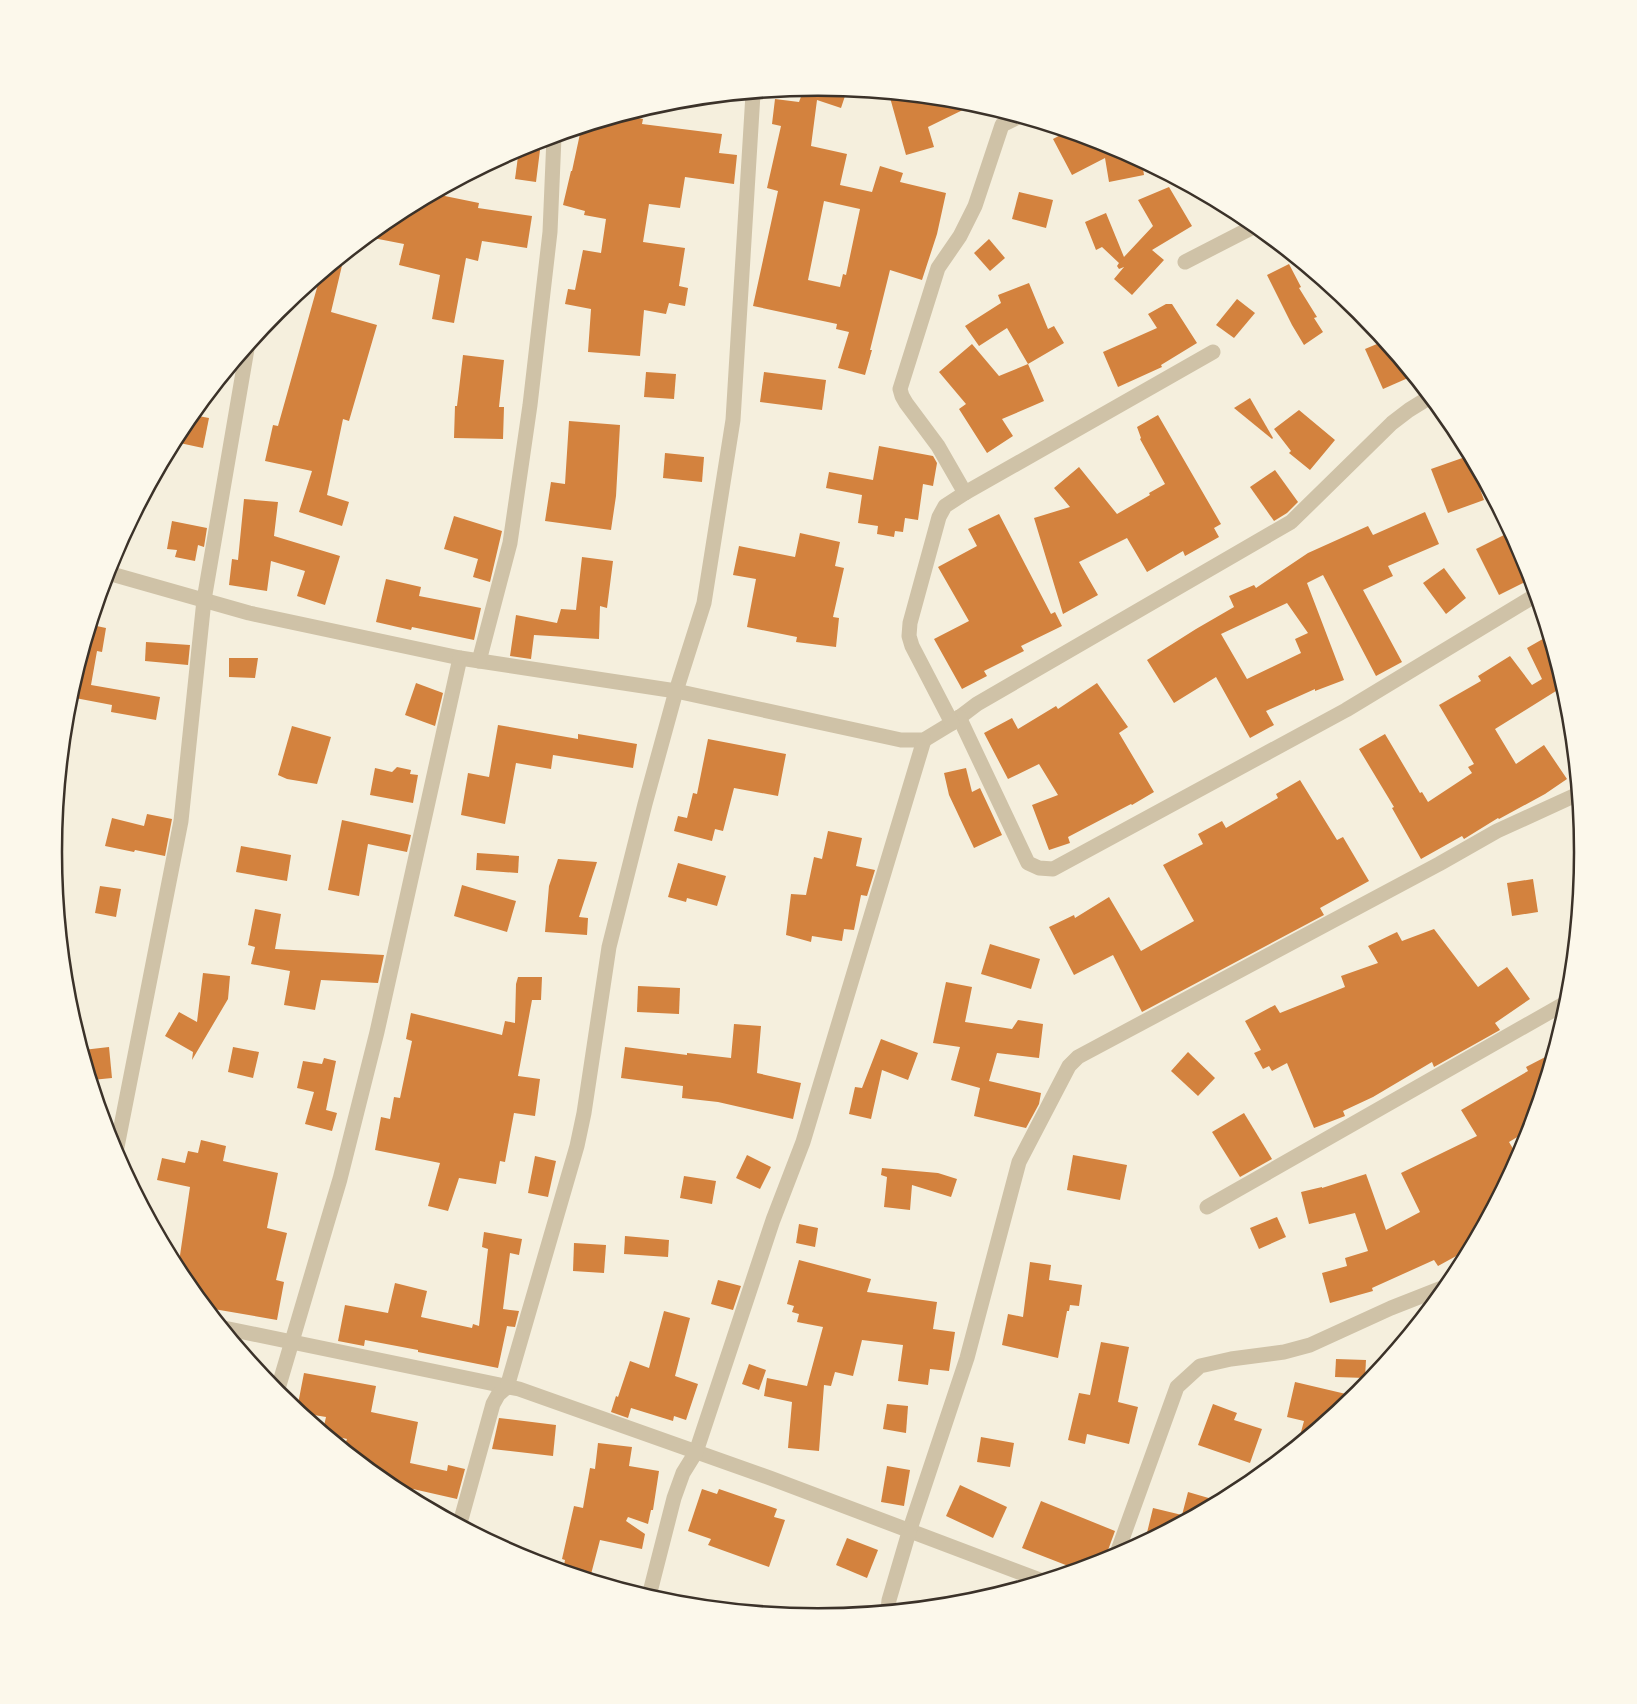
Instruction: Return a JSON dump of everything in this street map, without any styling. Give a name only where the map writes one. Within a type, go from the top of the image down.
[{"type":"street","points":[[461,1518],[493,1404],[498,1395],[507,1387],[577,1146],[584,1113],[609,947],[676,691],[704,603],[733,420],[753,99]]},
{"type":"street","points":[[964,493],[938,446],[906,404],[900,389],[938,268],[960,236],[975,206],[1002,125],[1010,121]]},
{"type":"street","points":[[479,662],[510,543],[529,414],[550,232],[554,144]]},
{"type":"street","points":[[1185,262],[1248,230]]},
{"type":"street","points":[[1213,352],[964,493],[945,506],[939,517],[910,623],[909,636],[912,646],[956,720],[1028,863],[1040,868],[1053,869],[1346,710],[1530,599]]},
{"type":"street","points":[[119,1138],[181,821],[204,600],[245,360]]},
{"type":"street","points":[[116,575],[249,613],[479,662],[676,691],[901,740],[924,740],[956,720],[976,704],[1291,522],[1392,423],[1424,401]]},
{"type":"street","points":[[280,1382],[335,1197],[372,1050],[460,658]]},
{"type":"street","points":[[651,1588],[674,1498],[684,1473],[696,1452],[773,1220],[803,1142],[924,740]]},
{"type":"street","points":[[889,1604],[909,1532],[967,1358],[1019,1162],[1062,1077],[1070,1066],[1078,1057],[1439,864],[1497,831],[1572,797]]},
{"type":"street","points":[[1207,1207],[1558,1007]]},
{"type":"street","points":[[1126,1542],[1177,1387],[1200,1366],[1231,1359],[1284,1352],[1310,1345],[1391,1308],[1433,1292]]},
{"type":"street","points":[[234,1330],[518,1389],[770,1478],[1032,1577]]},
{"type":"building","points":[[801,97],[845,97],[841,108],[817,100],[811,146],[847,154],[840,185],[872,192],[880,166],[903,173],[900,182],[946,193],[937,234],[922,280],[890,270],[865,375],[838,368],[849,332],[836,329],[837,324],[753,306],[778,191],[767,188],[781,126],[772,124],[775,99],[799,102]],"holes":[[[824,201],[860,209],[846,275],[843,274],[840,287],[808,280]]]},
{"type":"building","points":[[891,100],[917,102],[962,110],[928,127],[934,147],[906,155]]},
{"type":"building","points":[[639,118],[643,119],[642,124],[722,134],[719,153],[737,155],[734,184],[685,177],[680,208],[649,204],[643,242],[685,248],[679,286],[688,288],[685,306],[669,303],[666,314],[644,310],[640,356],[588,352],[591,309],[565,304],[568,289],[575,290],[583,250],[601,253],[606,219],[584,215],[585,211],[563,205],[580,135]]},
{"type":"building","points":[[1060,135],[1108,154],[1143,170],[1144,175],[1109,182],[1105,158],[1072,175],[1053,139]]},
{"type":"building","points":[[540,150],[536,182],[515,179],[518,159]]},
{"type":"building","points":[[1169,187],[1192,226],[1152,250],[1164,260],[1132,295],[1114,279],[1124,267],[1119,269],[1117,266],[1119,263],[1102,247],[1096,250],[1085,222],[1106,213],[1124,257],[1153,226],[1138,200]]},
{"type":"building","points":[[1019,192],[1053,200],[1046,228],[1012,219]]},
{"type":"building","points":[[443,196],[479,203],[478,208],[532,216],[527,248],[482,241],[478,261],[466,258],[454,323],[432,319],[440,275],[399,265],[404,244],[376,239],[398,223]]},
{"type":"building","points":[[989,239],[1005,258],[990,271],[974,253]]},
{"type":"building","points":[[1289,264],[1301,287],[1299,288],[1317,317],[1314,318],[1323,332],[1304,345],[1267,275]]},
{"type":"building","points":[[342,265],[331,312],[377,325],[349,421],[343,419],[327,495],[349,502],[342,526],[299,512],[312,471],[265,461],[273,425],[278,426],[317,286]]},
{"type":"building","points":[[1029,283],[1048,329],[1054,326],[1064,343],[1028,364],[1007,328],[979,346],[965,326],[1001,303],[998,295]]},
{"type":"building","points":[[1237,299],[1255,313],[1234,338],[1216,325]]},
{"type":"building","points":[[1166,304],[1172,304],[1197,343],[1161,365],[1162,367],[1118,387],[1103,352],[1157,328],[1148,314]]},
{"type":"building","points":[[972,344],[999,376],[1028,364],[1044,401],[1002,419],[1013,436],[987,453],[959,409],[966,404],[939,372]]},
{"type":"building","points":[[1378,344],[1407,378],[1383,389],[1365,349]]},
{"type":"building","points":[[463,355],[504,360],[499,407],[504,407],[503,439],[454,438],[455,406],[457,406]]},
{"type":"building","points":[[646,372],[676,374],[674,399],[644,397]]},
{"type":"building","points":[[764,372],[826,380],[822,410],[760,402]]},
{"type":"building","points":[[1250,398],[1273,438],[1272,439],[1234,408]]},
{"type":"building","points":[[1299,410],[1335,440],[1310,470],[1289,453],[1291,451],[1274,429]]},
{"type":"building","points":[[1158,415],[1221,524],[1214,528],[1219,537],[1185,556],[1183,551],[1147,572],[1127,538],[1079,562],[1098,595],[1063,614],[1034,518],[1070,507],[1054,488],[1079,467],[1117,514],[1165,484],[1140,439],[1137,427]]},
{"type":"building","points":[[201,417],[209,418],[203,448],[183,444]]},
{"type":"building","points":[[569,421],[620,425],[616,496],[611,530],[545,521],[551,482],[565,484]]},
{"type":"building","points":[[879,446],[933,456],[937,463],[933,486],[923,484],[918,520],[905,518],[903,532],[895,531],[894,537],[877,534],[878,526],[858,523],[862,495],[826,488],[829,472],[873,480]]},
{"type":"building","points":[[665,453],[704,457],[702,482],[663,478]]},
{"type":"building","points":[[1463,458],[1478,482],[1484,500],[1448,513],[1431,469]]},
{"type":"building","points":[[1275,470],[1298,502],[1287,513],[1274,521],[1250,487]]},
{"type":"building","points":[[244,499],[278,502],[274,536],[340,556],[325,605],[297,596],[305,571],[271,561],[267,591],[229,585],[232,559],[238,560]]},
{"type":"building","points":[[1425,512],[1439,544],[1388,566],[1393,576],[1363,590],[1402,662],[1376,676],[1323,575],[1307,583],[1344,680],[1315,691],[1315,689],[1266,711],[1274,725],[1250,738],[1216,677],[1174,703],[1147,660],[1234,607],[1229,596],[1254,585],[1256,588],[1308,553],[1368,526],[1373,535]],"holes":[[[1287,603],[1308,633],[1295,639],[1301,653],[1247,679],[1221,634]]]},
{"type":"building","points":[[999,514],[1051,614],[1055,612],[1062,626],[1021,646],[1024,651],[984,671],[987,676],[962,689],[934,639],[969,621],[938,567],[977,546],[968,529]]},
{"type":"building","points":[[454,516],[502,531],[490,582],[473,577],[478,559],[444,549]]},
{"type":"building","points":[[172,521],[207,528],[204,547],[198,545],[195,561],[175,557],[177,550],[167,549]]},
{"type":"building","points":[[800,533],[840,542],[835,566],[844,568],[833,617],[839,618],[836,647],[796,642],[797,637],[747,627],[756,579],[733,575],[739,546],[795,557]]},
{"type":"building","points":[[1504,535],[1524,582],[1499,595],[1476,549]]},
{"type":"building","points":[[582,557],[613,561],[607,608],[600,606],[599,639],[534,635],[531,659],[510,656],[516,615],[557,623],[561,609],[576,610]]},
{"type":"building","points":[[1444,568],[1466,598],[1446,614],[1423,583]]},
{"type":"building","points":[[386,579],[421,587],[419,596],[481,608],[474,640],[412,627],[411,630],[376,622]]},
{"type":"building","points":[[98,626],[106,628],[102,652],[97,651],[91,685],[160,697],[156,720],[111,712],[112,705],[78,699],[88,656]]},
{"type":"building","points":[[1543,639],[1557,691],[1495,729],[1516,764],[1544,745],[1567,779],[1545,794],[1498,818],[1464,839],[1462,836],[1421,859],[1392,808],[1394,807],[1359,749],[1385,734],[1420,793],[1422,792],[1428,802],[1472,773],[1468,767],[1474,764],[1439,705],[1481,681],[1478,676],[1510,656],[1532,685],[1542,679],[1527,648]]},
{"type":"building","points":[[146,642],[190,645],[188,665],[145,661]]},
{"type":"building","points":[[229,658],[258,658],[255,678],[229,677]]},
{"type":"building","points":[[416,683],[443,693],[435,726],[405,715]]},
{"type":"building","points":[[1097,683],[1128,727],[1119,733],[1154,792],[1068,837],[1070,843],[1049,850],[1032,805],[1058,795],[1039,764],[1008,779],[984,733],[1012,718],[1018,729],[1056,706],[1058,709]]},
{"type":"building","points":[[498,725],[578,739],[578,734],[637,744],[633,768],[553,755],[551,769],[516,763],[505,824],[461,815],[468,773],[489,777]]},
{"type":"building","points":[[292,726],[331,737],[317,784],[287,779],[278,775]]},
{"type":"building","points":[[708,739],[786,754],[778,796],[734,788],[723,831],[715,829],[712,841],[674,831],[678,816],[687,818],[693,793],[697,794]]},
{"type":"building","points":[[397,767],[411,770],[410,774],[418,775],[413,803],[370,795],[375,768],[392,772]]},
{"type":"building","points":[[966,768],[972,792],[980,788],[1002,835],[974,848],[949,795],[944,773]]},
{"type":"building","points":[[1300,780],[1337,840],[1343,837],[1369,881],[1320,908],[1324,915],[1142,1012],[1113,955],[1074,975],[1049,927],[1074,915],[1075,918],[1109,897],[1141,951],[1194,921],[1163,865],[1203,844],[1198,834],[1222,821],[1226,828],[1278,798],[1276,794]]},
{"type":"building","points":[[147,814],[172,819],[165,856],[105,846],[112,818],[144,826]]},
{"type":"building","points":[[342,820],[411,835],[407,852],[368,844],[359,896],[328,890]]},
{"type":"building","points":[[828,831],[862,838],[856,866],[875,870],[867,896],[861,895],[854,930],[844,929],[842,941],[812,936],[811,942],[786,935],[791,894],[806,895],[814,857],[822,859]]},
{"type":"building","points":[[241,846],[291,855],[287,881],[236,872]]},
{"type":"building","points":[[477,853],[519,856],[518,873],[476,870]]},
{"type":"building","points":[[558,859],[597,862],[579,917],[588,918],[587,935],[545,932],[549,886]]},
{"type":"building","points":[[678,863],[726,876],[717,906],[687,898],[686,902],[668,897]]},
{"type":"building","points":[[1533,879],[1538,912],[1512,916],[1507,883]]},
{"type":"building","points":[[462,885],[516,901],[507,932],[454,916]]},
{"type":"building","points":[[100,886],[121,889],[116,917],[95,913]]},
{"type":"building","points":[[255,909],[281,914],[275,949],[384,955],[378,983],[321,980],[315,1010],[284,1005],[290,971],[251,964],[255,947],[248,945]]},
{"type":"building","points":[[1434,929],[1478,987],[1507,967],[1530,999],[1495,1023],[1500,1030],[1434,1067],[1432,1062],[1373,1097],[1343,1111],[1345,1116],[1314,1128],[1287,1063],[1272,1071],[1269,1066],[1263,1069],[1254,1053],[1261,1050],[1245,1021],[1275,1005],[1280,1013],[1345,987],[1341,976],[1378,963],[1368,946],[1397,932],[1402,941]]},
{"type":"building","points":[[990,944],[1040,959],[1031,989],[981,974]]},
{"type":"building","points":[[203,973],[230,976],[228,999],[192,1060],[193,1052],[165,1036],[179,1012],[197,1022]]},
{"type":"building","points":[[518,977],[542,977],[541,1000],[532,1000],[518,1076],[540,1079],[535,1116],[514,1113],[505,1162],[500,1161],[496,1184],[459,1178],[448,1211],[428,1206],[440,1163],[375,1150],[381,1117],[390,1119],[394,1097],[400,1098],[412,1041],[406,1039],[411,1013],[502,1035],[505,1021],[515,1023],[516,984]]},
{"type":"building","points":[[946,982],[972,987],[965,1022],[1012,1029],[1018,1020],[1043,1024],[1039,1058],[997,1053],[989,1081],[1041,1093],[1039,1104],[1026,1128],[974,1116],[980,1088],[951,1080],[960,1047],[933,1043]]},
{"type":"building","points":[[638,986],[680,988],[679,1014],[637,1012]]},
{"type":"building","points":[[734,1024],[761,1026],[757,1073],[801,1083],[793,1119],[718,1102],[682,1098],[683,1086],[621,1078],[625,1047],[687,1055],[687,1053],[731,1058]]},
{"type":"building","points":[[881,1039],[918,1053],[908,1080],[882,1070],[871,1119],[849,1114],[855,1087],[862,1088]]},
{"type":"building","points":[[109,1047],[112,1078],[98,1079],[88,1049]]},
{"type":"building","points":[[233,1047],[259,1052],[253,1078],[228,1072]]},
{"type":"building","points":[[1188,1052],[1215,1078],[1198,1096],[1171,1071]]},
{"type":"building","points":[[1546,1056],[1519,1136],[1509,1142],[1513,1149],[1497,1186],[1457,1255],[1438,1266],[1434,1260],[1372,1288],[1373,1291],[1330,1303],[1322,1273],[1347,1266],[1345,1258],[1368,1251],[1355,1213],[1309,1224],[1301,1192],[1322,1188],[1366,1174],[1386,1230],[1420,1212],[1401,1173],[1477,1136],[1461,1110],[1528,1071],[1526,1067]]},
{"type":"building","points":[[324,1058],[336,1061],[326,1110],[337,1113],[332,1131],[305,1124],[314,1092],[297,1088],[303,1061],[322,1064]]},
{"type":"building","points":[[1244,1113],[1272,1159],[1240,1177],[1212,1132]]},
{"type":"building","points":[[201,1140],[226,1146],[223,1161],[278,1173],[267,1228],[287,1233],[276,1280],[284,1282],[277,1320],[217,1310],[180,1256],[190,1187],[157,1180],[162,1158],[185,1163],[188,1151],[198,1153]]},
{"type":"building","points":[[747,1155],[771,1167],[760,1189],[736,1178]]},
{"type":"building","points":[[1073,1155],[1127,1165],[1120,1200],[1067,1190]]},
{"type":"building","points":[[535,1156],[556,1161],[548,1197],[528,1193]]},
{"type":"building","points":[[882,1168],[938,1173],[957,1179],[951,1197],[912,1185],[910,1210],[884,1207],[887,1177],[881,1175]]},
{"type":"building","points":[[684,1176],[716,1181],[712,1204],[680,1198]]},
{"type":"building","points":[[1277,1217],[1286,1237],[1259,1249],[1250,1228]]},
{"type":"building","points":[[799,1224],[818,1228],[815,1247],[796,1243]]},
{"type":"building","points":[[484,1232],[522,1239],[519,1255],[510,1253],[503,1309],[519,1311],[515,1327],[507,1326],[498,1368],[365,1340],[364,1346],[338,1341],[345,1305],[388,1313],[395,1283],[427,1291],[421,1317],[472,1328],[473,1324],[479,1326],[488,1249],[482,1247]]},
{"type":"building","points":[[625,1236],[669,1240],[668,1257],[624,1254]]},
{"type":"building","points":[[574,1243],[606,1245],[604,1273],[573,1271]]},
{"type":"building","points":[[799,1260],[871,1279],[867,1292],[937,1302],[933,1329],[955,1332],[949,1371],[930,1369],[928,1385],[898,1381],[903,1345],[862,1340],[853,1376],[835,1372],[831,1386],[824,1385],[819,1451],[788,1448],[792,1402],[764,1396],[767,1378],[807,1386],[823,1327],[797,1322],[799,1314],[792,1312],[794,1306],[787,1304]]},
{"type":"building","points":[[1030,1262],[1051,1265],[1049,1280],[1082,1285],[1079,1306],[1070,1305],[1069,1311],[1067,1311],[1058,1358],[1002,1345],[1008,1314],[1023,1317]]},
{"type":"building","points":[[718,1280],[741,1286],[733,1310],[711,1304]]},
{"type":"building","points":[[664,1311],[690,1318],[675,1376],[698,1384],[686,1420],[674,1416],[673,1421],[631,1408],[628,1418],[611,1412],[630,1361],[649,1368]]},
{"type":"building","points":[[1101,1342],[1129,1347],[1118,1402],[1138,1407],[1129,1444],[1087,1434],[1085,1444],[1068,1440],[1079,1393],[1090,1395]]},
{"type":"building","points":[[1336,1359],[1366,1360],[1365,1374],[1361,1378],[1335,1377]]},
{"type":"building","points":[[749,1364],[766,1370],[759,1390],[742,1384]]},
{"type":"building","points":[[304,1373],[376,1386],[371,1412],[418,1422],[410,1463],[447,1471],[448,1465],[465,1469],[457,1499],[413,1490],[398,1481],[358,1452],[346,1442],[347,1439],[341,1438],[324,1424],[326,1417],[315,1415],[299,1400]]},
{"type":"building","points":[[1295,1382],[1345,1394],[1300,1434],[1304,1421],[1287,1417]]},
{"type":"building","points":[[887,1404],[908,1406],[906,1433],[883,1429]]},
{"type":"building","points":[[1213,1404],[1237,1413],[1234,1420],[1262,1429],[1250,1463],[1198,1445]]},
{"type":"building","points":[[499,1418],[556,1425],[553,1456],[492,1449]]},
{"type":"building","points":[[981,1437],[1014,1443],[1010,1467],[977,1462]]},
{"type":"building","points":[[598,1443],[632,1447],[629,1466],[659,1471],[653,1510],[651,1510],[648,1524],[628,1517],[626,1521],[645,1534],[642,1549],[600,1540],[591,1573],[564,1564],[565,1560],[562,1559],[574,1506],[583,1508],[590,1468],[595,1469]]},
{"type":"building","points":[[887,1466],[910,1470],[904,1506],[881,1502]]},
{"type":"building","points":[[960,1485],[1007,1507],[993,1538],[946,1516]]},
{"type":"building","points":[[702,1489],[717,1494],[719,1489],[777,1509],[774,1517],[785,1520],[769,1567],[708,1545],[711,1539],[688,1531]]},
{"type":"building","points":[[1188,1492],[1210,1498],[1196,1507],[1182,1514]]},
{"type":"building","points":[[1041,1501],[1115,1531],[1108,1550],[1068,1566],[1022,1548]]},
{"type":"building","points":[[1153,1508],[1181,1515],[1147,1533]]},
{"type":"building","points":[[847,1538],[878,1550],[867,1578],[836,1565]]}]
